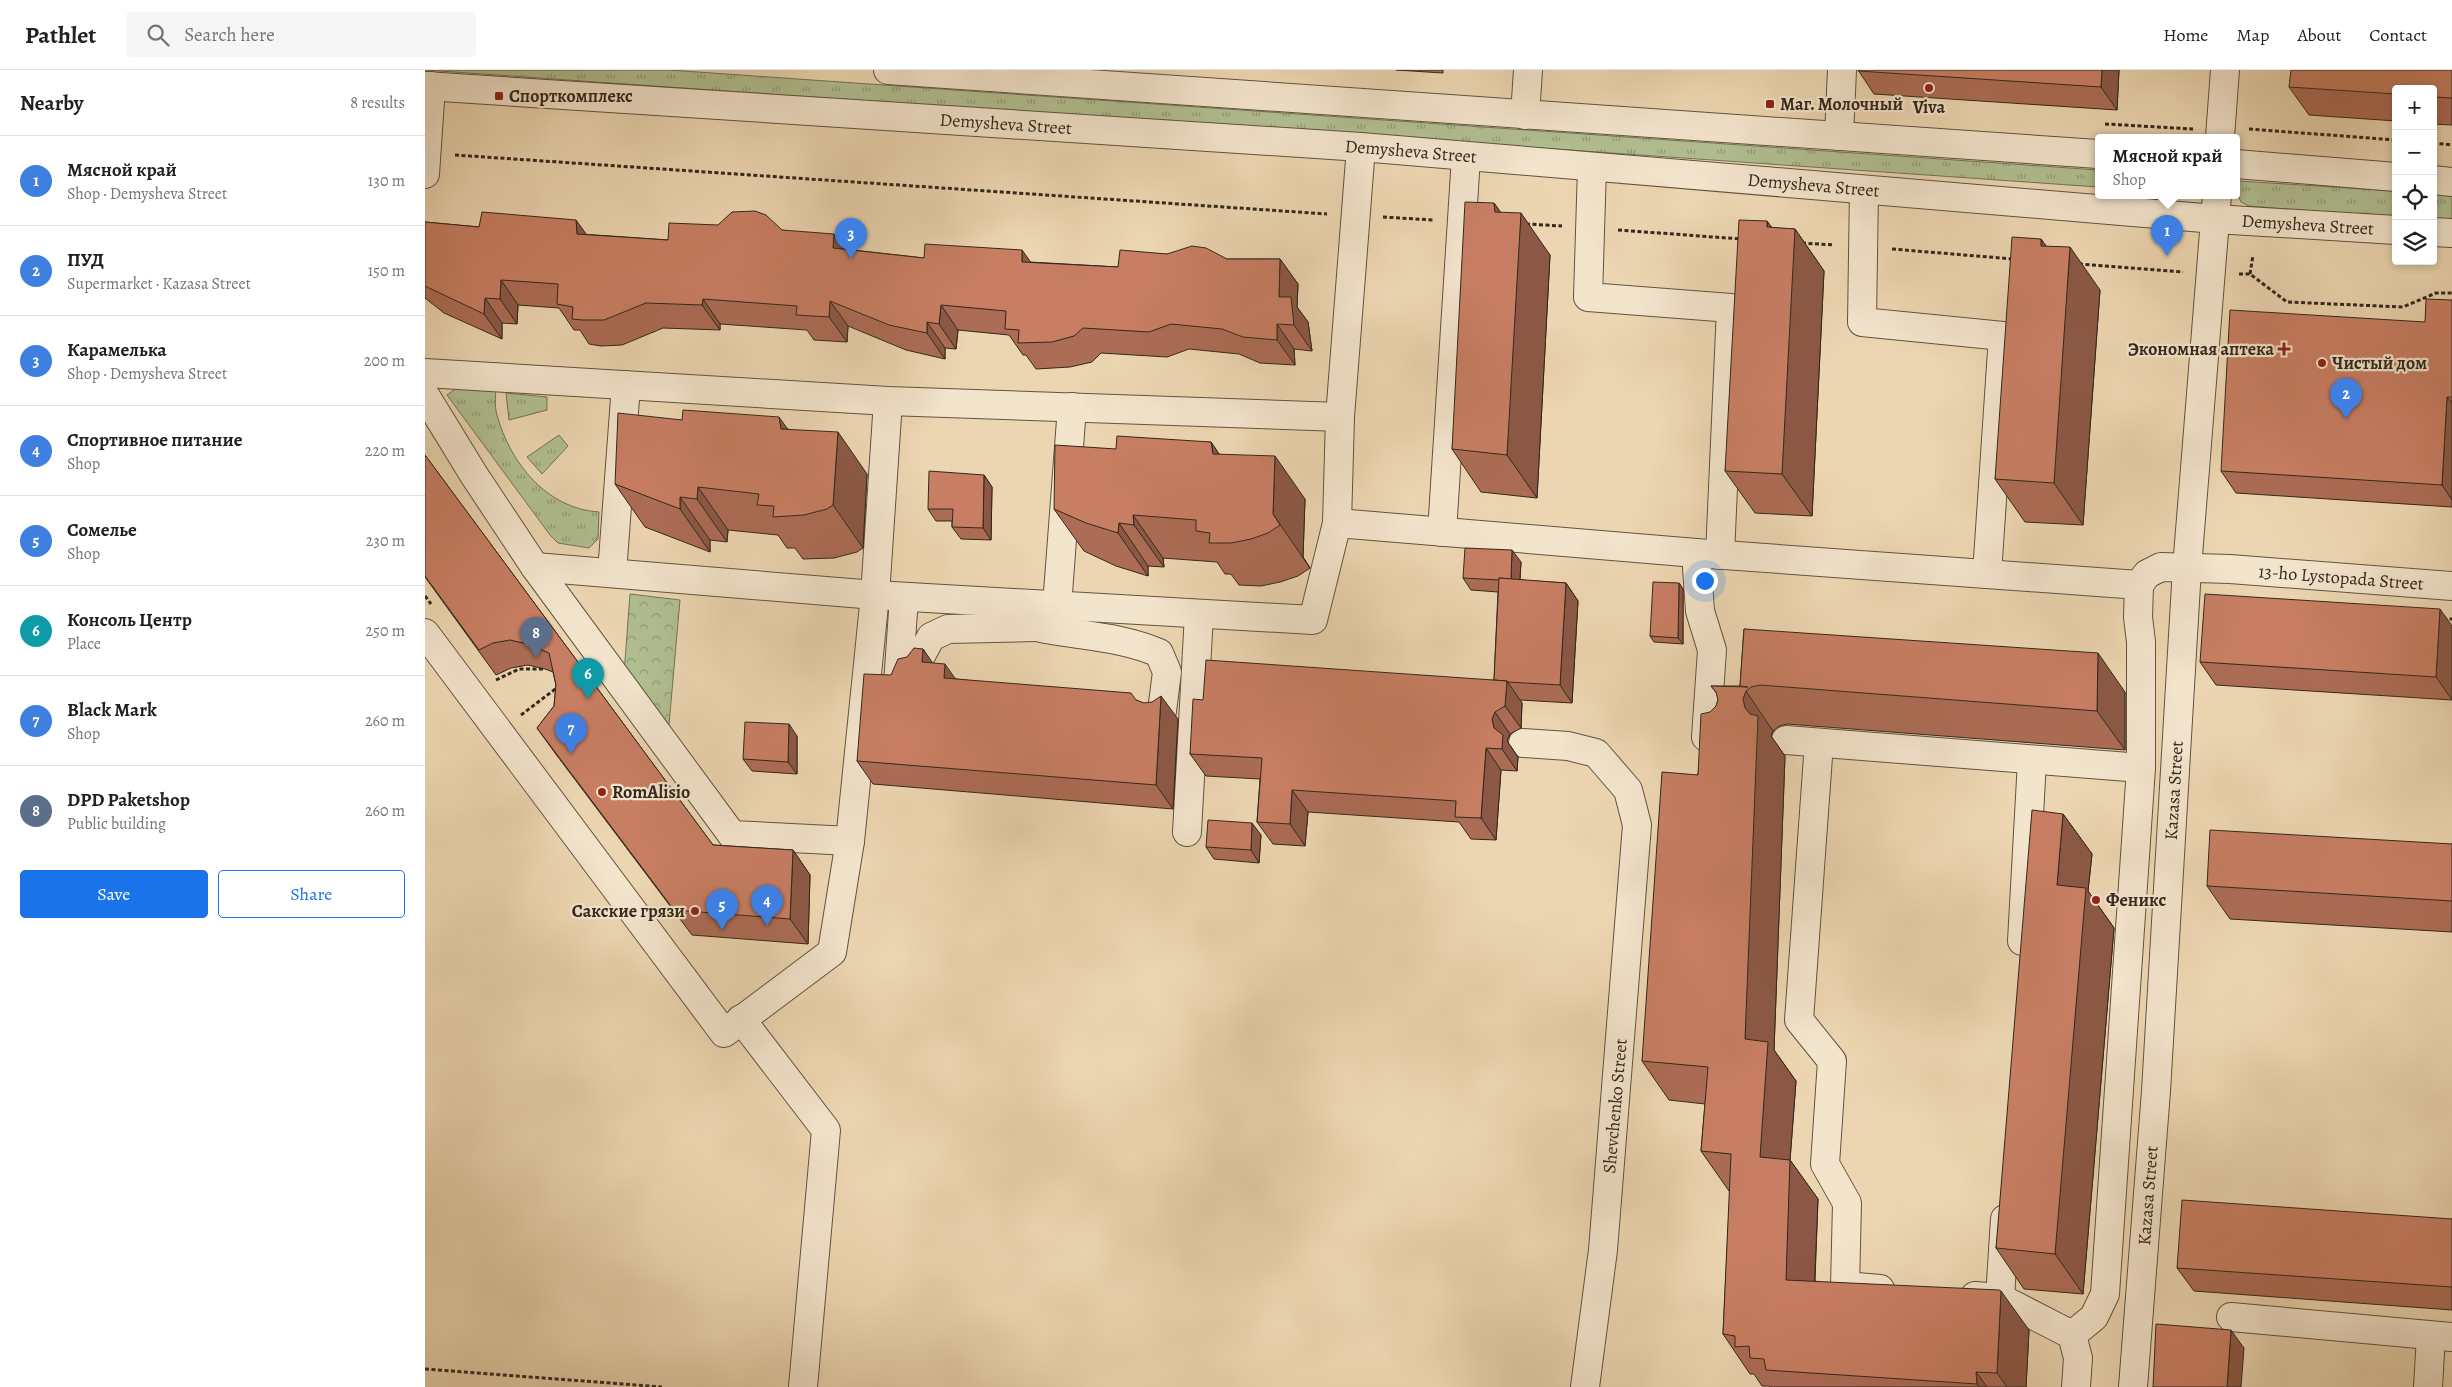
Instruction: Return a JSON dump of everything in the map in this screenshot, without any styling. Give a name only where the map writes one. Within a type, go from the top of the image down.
[{"type":"street","points":[[887,70],[1155,80],[1525,115],[2095,154]]},
{"type":"street","points":[[1525,115],[1528,70]]},
{"type":"street","points":[[1839,136],[1842,70]]},
{"type":"street","points":[[2220,134],[2225,70]]},
{"type":"street","points":[[425,166],[428,86]]},
{"type":"street","name":"Demysheva Street","points":[[428,86],[1361,148],[1864,190],[2216,207],[2392,229]]},
{"type":"street","points":[[535,567],[904,596],[1044,613],[1199,614],[1313,620],[1337,523],[1340,417],[1361,148]]},
{"type":"street","points":[[1442,532],[1466,157]]},
{"type":"street","points":[[2240,164],[2392,177]]},
{"type":"street","points":[[1592,167],[1588,297],[1731,308],[1708,554],[1700,611],[1712,650],[1706,737],[1730,738]]},
{"type":"street","points":[[2437,180],[2452,182]]},
{"type":"street","points":[[1864,190],[1862,322],[2003,336],[1987,574]]},
{"type":"street","name":"Kazasa Street","points":[[2133,1387],[2155,1091],[2187,568],[2216,207]]},
{"type":"street","points":[[2437,232],[2452,233]]},
{"type":"street","points":[[425,373],[888,400],[1340,417]]},
{"type":"street","points":[[612,573],[626,385]]},
{"type":"street","points":[[425,395],[474,475],[535,567],[732,835],[850,841]]},
{"type":"street","points":[[425,633],[724,1033],[832,952],[850,841],[875,595],[888,400]]},
{"type":"street","points":[[1044,613],[1072,407]]},
{"type":"street","points":[[1337,523],[1708,554],[2139,585],[2141,768],[2105,1294],[2094,1317],[2071,1335]]},
{"type":"street","name":"13-ho Lystopada Street","points":[[2139,585],[2147,574],[2161,567],[2230,569],[2452,586]]},
{"type":"street","points":[[904,596],[907,676],[931,637],[948,629],[1044,613]]},
{"type":"street","points":[[1044,613],[1068,634],[1137,643],[1159,652],[1167,672],[1162,711]]},
{"type":"street","points":[[1187,832],[1199,614]]},
{"type":"street","points":[[1786,740],[2032,761],[2141,768]]},
{"type":"street","points":[[1819,743],[1799,1020],[1832,1061],[1825,1164],[1847,1203],[1845,1286],[1903,1290]]},
{"type":"street","name":"Shevchenko Street","points":[[1525,751],[1604,762],[1628,790],[1637,825],[1603,1250],[1585,1387]]},
{"type":"street","points":[[2020,966],[2032,761]]},
{"type":"street","points":[[741,1020],[826,1130],[803,1387]]},
{"type":"street","points":[[2000,1298],[2006,1190]]},
{"type":"street","points":[[1951,1294],[2000,1298],[2071,1335],[2078,1358],[2076,1387]]},
{"type":"street","points":[[2231,1317],[2442,1337],[2427,1387]]},
{"type":"path","points":[[2437,143],[2452,145]]},
{"type":"path","points":[[425,166],[1462,221]]},
{"type":"path","points":[[1521,224],[1746,239]]},
{"type":"path","points":[[1795,242],[2022,259]]},
{"type":"path","points":[[2250,274],[2253,255]]},
{"type":"path","points":[[2072,263],[2211,274],[2250,274],[2287,302],[2403,307],[2436,293],[2452,293]]},
{"type":"path","points":[[2442,619],[2452,619]]},
{"type":"path","points":[[490,683],[519,669],[545,669]]},
{"type":"path","points":[[516,718],[564,682]]},
{"type":"path","points":[[425,1369],[662,1387]]},
{"type":"green space","points":[[425,70],[669,70],[2095,170],[2095,187]]},
{"type":"green space","points":[[2240,181],[2392,191],[2392,218],[2249,206],[2241,202],[2240,199]]},
{"type":"green space","points":[[2437,194],[2452,195],[2452,222],[2437,221]]},
{"type":"green space","points":[[496,384],[495,403],[497,415],[511,450],[521,466],[547,493],[580,509],[599,512],[598,539],[589,548],[558,543],[550,535],[447,395],[461,385]]},
{"type":"green space","points":[[506,393],[547,397],[547,410],[509,420]]},
{"type":"green space","points":[[559,435],[568,446],[542,474],[527,457]]},
{"type":"green space","points":[[630,594],[680,600],[668,736],[624,674]]},
{"type":"building","points":[[1858,70],[2102,70],[2101,87]]},
{"type":"building","points":[[2291,70],[2452,70],[2452,98],[2437,97],[2437,85],[2392,85],[2392,94],[2289,87]]},
{"type":"building","points":[[1465,202],[1494,203],[1495,212],[1521,213],[1507,455],[1452,449]]},
{"type":"building","points":[[755,211],[766,215],[782,230],[834,234],[833,248],[924,258],[925,244],[1022,250],[1022,262],[1118,267],[1120,250],[1167,254],[1192,246],[1206,248],[1227,259],[1280,259],[1279,297],[1291,297],[1294,325],[1277,324],[1277,340],[1243,337],[1222,329],[1171,324],[1149,332],[1083,328],[1074,336],[1052,342],[1018,343],[1019,330],[1005,329],[1006,311],[941,305],[939,324],[927,322],[927,333],[889,325],[830,301],[829,317],[796,315],[797,306],[703,299],[702,305],[646,303],[604,320],[583,320],[572,319],[573,307],[557,304],[558,284],[501,280],[500,299],[485,298],[484,314],[425,286],[425,222],[479,227],[482,212],[576,220],[577,234],[668,240],[669,223],[718,225],[732,212]]},
{"type":"building","points":[[1739,220],[1767,221],[1767,227],[1795,229],[1782,474],[1725,471]]},
{"type":"building","points":[[2012,237],[2041,239],[2041,246],[2070,247],[2054,483],[1995,479]]},
{"type":"building","points":[[2426,299],[2452,300],[2452,397],[2447,397],[2442,485],[2221,471],[2230,310],[2425,322]]},
{"type":"building","points":[[683,410],[779,417],[781,429],[838,432],[833,505],[827,509],[804,515],[773,517],[774,506],[757,505],[759,494],[698,487],[697,499],[680,497],[680,509],[615,484],[618,413],[682,420]]},
{"type":"building","points":[[1117,436],[1211,442],[1213,454],[1275,456],[1273,514],[1280,525],[1268,533],[1251,539],[1231,543],[1209,543],[1210,533],[1196,531],[1196,520],[1133,515],[1134,525],[1119,523],[1118,533],[1086,523],[1054,509],[1055,445],[1116,449]]},
{"type":"building","points":[[425,455],[713,845],[793,850],[790,919],[674,910],[537,728],[554,706],[556,685],[549,653],[527,644],[510,640],[493,643],[479,650],[425,576]]},
{"type":"building","points":[[929,471],[984,475],[983,528],[952,527],[953,509],[928,509]]},
{"type":"building","points":[[1465,548],[1512,550],[1511,579],[1463,578]]},
{"type":"building","points":[[1499,578],[1566,583],[1560,685],[1494,680]]},
{"type":"building","points":[[1653,582],[1679,583],[1678,638],[1650,636]]},
{"type":"building","points":[[2205,594],[2440,609],[2436,677],[2200,662]]},
{"type":"building","points":[[1744,629],[2098,653],[2097,711],[1760,685],[1751,687],[1746,691],[1743,699],[1745,708],[1750,714],[1758,716],[1745,1039],[1768,1042],[1760,1157],[1790,1160],[1786,1280],[2001,1291],[1997,1373],[1976,1372],[1977,1384],[1766,1370],[1764,1359],[1750,1358],[1749,1346],[1735,1347],[1735,1336],[1723,1334],[1731,1154],[1701,1151],[1708,1067],[1642,1061],[1662,772],[1698,775],[1701,714],[1710,712],[1716,706],[1718,700],[1716,692],[1711,686],[1748,687],[1740,686]]},
{"type":"building","points":[[914,648],[923,649],[922,662],[945,664],[944,678],[1131,693],[1136,700],[1144,703],[1152,702],[1161,696],[1156,785],[857,761],[864,674],[891,675],[898,659],[907,657]]},
{"type":"building","points":[[1206,660],[1507,681],[1505,706],[1495,712],[1492,719],[1494,728],[1503,735],[1502,749],[1486,748],[1481,818],[1455,817],[1456,801],[1292,790],[1290,824],[1257,822],[1262,758],[1190,754],[1193,699],[1203,700]]},
{"type":"building","points":[[745,722],[789,724],[788,762],[743,759]]},
{"type":"building","points":[[2032,810],[2063,814],[2057,885],[2086,888],[2055,1254],[1996,1248]]},
{"type":"building","points":[[1208,820],[1252,823],[1251,850],[1206,847]]},
{"type":"building","points":[[2210,830],[2452,844],[2452,901],[2207,886]]},
{"type":"building","points":[[2182,1200],[2452,1219],[2452,1287],[2177,1268]]},
{"type":"building","points":[[2156,1324],[2231,1330],[2227,1387],[2153,1387]]},
{"type":"place","name":"Viva","points":[[1929,88]]},
{"type":"place","name":"Спорткомплекс","points":[[499,96]]},
{"type":"place","name":"Маг. Молочный","points":[[1770,104]]},
{"type":"place","name":"Мясной край","points":[[2167,256]]},
{"type":"place","name":"Карамелька","points":[[851,259]]},
{"type":"place","name":"Экономная аптека","points":[[2284,349]]},
{"type":"place","name":"Чистый дом","points":[[2322,363]]},
{"type":"place","name":"ПУД","points":[[2346,419]]},
{"type":"place","name":"DPD Paketshop","points":[[536,658]]},
{"type":"place","name":"Консоль Центр","points":[[588,699]]},
{"type":"place","name":"Black Mark","points":[[571,754]]},
{"type":"place","name":"RomAlisio","points":[[602,792]]},
{"type":"place","name":"Феникс","points":[[2096,900]]},
{"type":"place","name":"Сакские грязи","points":[[695,911]]},
{"type":"place","name":"Спортивное питание","points":[[767,926]]},
{"type":"place","name":"Сомелье","points":[[722,930]]}]
